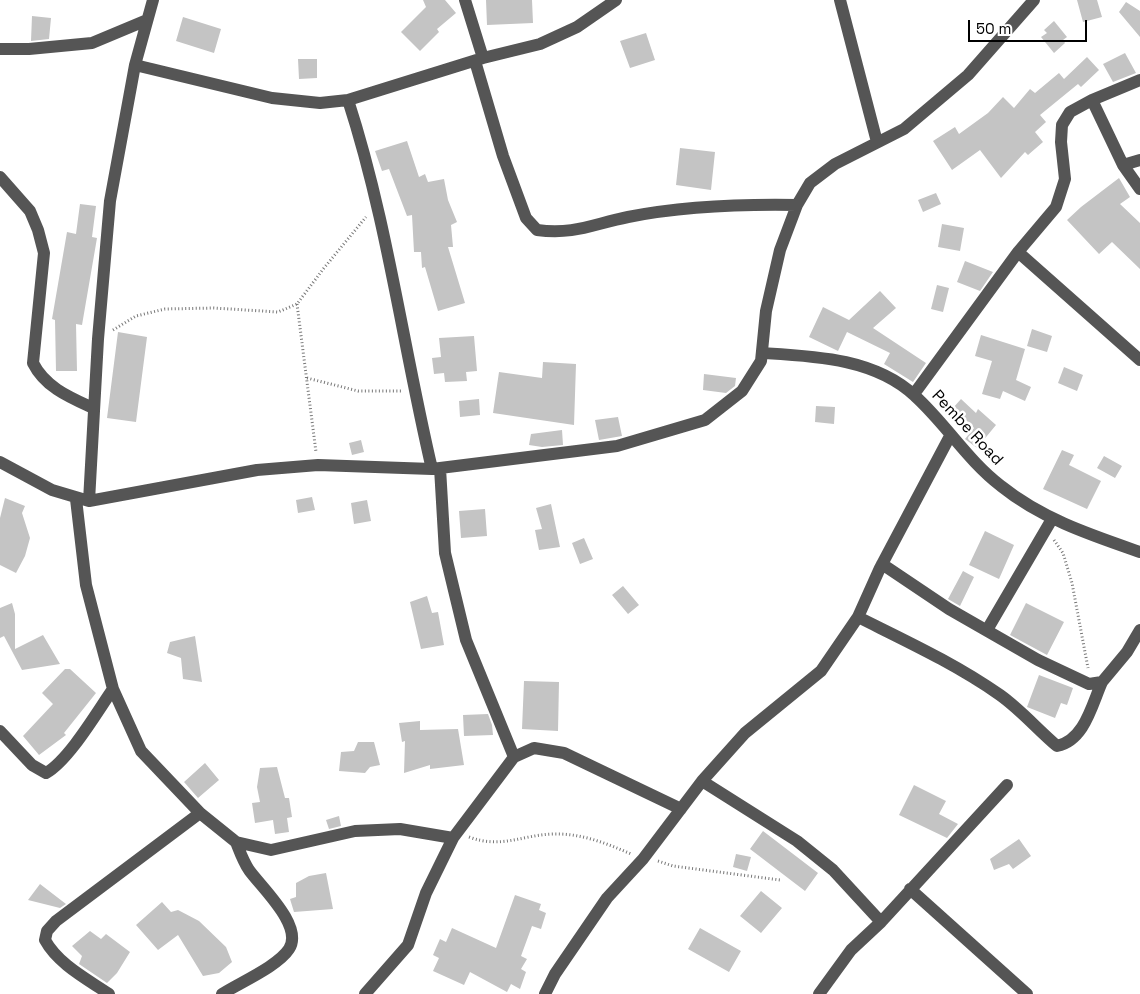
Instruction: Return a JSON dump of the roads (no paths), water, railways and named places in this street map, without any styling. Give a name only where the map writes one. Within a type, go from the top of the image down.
[{"type":"street","points":[[152,0],[135,65],[110,202],[93,408],[83,500],[86,585],[114,689],[141,751],[200,813],[236,842],[249,869],[282,911],[290,926],[293,941],[289,950],[276,961],[222,994]]},
{"type":"street","points":[[465,0],[503,156],[526,218],[537,230],[575,232],[627,217],[697,207],[738,204],[797,205]]},
{"type":"street","points":[[135,65],[272,98],[320,102],[348,100],[479,59],[540,44],[577,27],[616,0]]},
{"type":"street","points":[[840,0],[877,142]]},
{"type":"street","points":[[0,462],[52,490],[83,500],[257,470],[318,465],[436,468],[617,446],[705,420],[742,391],[761,360],[766,311],[780,250],[797,205],[810,183],[835,164],[904,129],[968,74],[1034,0]]},
{"type":"street","points":[[0,49],[29,49],[92,43],[147,20]]},
{"type":"street","points":[[914,394],[1018,252],[1056,207],[1065,179],[1061,142],[1062,126],[1070,112],[1092,100],[1140,80]]},
{"type":"street","points":[[348,100],[366,156],[413,391],[436,468],[445,553],[466,640],[514,757]]},
{"type":"street","points":[[1092,100],[1123,165],[1140,189]]},
{"type":"street","points":[[1123,165],[1140,160]]},
{"type":"street","points":[[0,177],[30,211],[44,252],[32,363],[39,376],[50,386],[93,408]]},
{"type":"street","points":[[1018,252],[1140,360]]},
{"type":"street","name":"Pembe Road","points":[[762,353],[820,356],[862,367],[887,377],[914,394],[975,464],[1049,524],[1140,552]]},
{"type":"street","points":[[545,994],[556,974],[607,898],[645,856],[702,781],[745,733],[821,672],[858,617],[882,564],[950,436]]},
{"type":"street","points":[[987,630],[1049,524]]},
{"type":"street","points":[[882,564],[949,609],[1038,660],[1088,684],[1102,682]]},
{"type":"street","points":[[858,617],[944,661],[999,694],[1028,716],[1057,746],[1066,744],[1081,730],[1102,682],[1127,652],[1140,630]]},
{"type":"street","points":[[0,731],[32,766],[46,773],[55,768],[65,756],[114,689]]},
{"type":"street","points":[[365,994],[408,945],[426,893],[455,835],[514,757],[534,748],[564,753],[681,809]]},
{"type":"street","points":[[702,781],[797,841],[833,870],[881,922]]},
{"type":"street","points":[[819,994],[851,950],[881,922],[1007,784]]},
{"type":"street","points":[[109,994],[63,962],[50,950],[45,940],[47,931],[56,921],[94,891],[200,813]]},
{"type":"street","points":[[236,842],[271,850],[355,831],[400,829],[455,835]]},
{"type":"street","points":[[910,889],[1027,994]]}]
